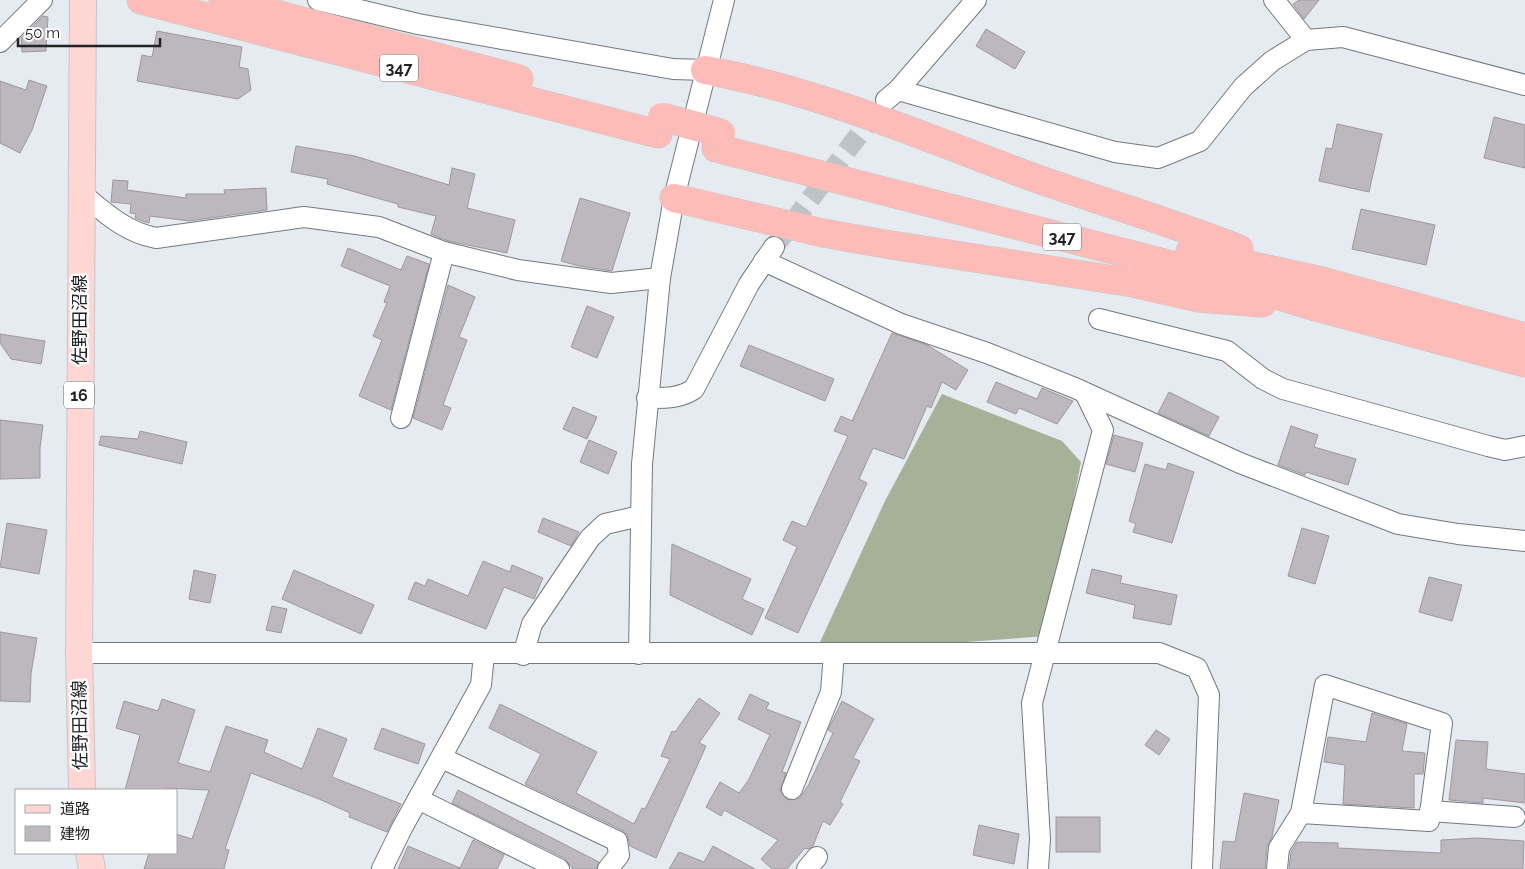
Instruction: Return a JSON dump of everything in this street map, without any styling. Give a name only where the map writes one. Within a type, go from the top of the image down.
[{"type":"highway","name":"347","points":[[141,0],[660,125]]},
{"type":"highway","name":"347","points":[[224,0],[660,125],[1207,274],[1319,294],[1410,318]]},
{"type":"highway","points":[[705,70],[734,76],[829,103],[1119,208],[1181,227],[1319,294]]},
{"type":"highway","points":[[674,198],[823,233],[1133,282],[1199,298],[1319,294]]},
{"type":"highway","points":[[1410,318],[1525,337]]},
{"type":"highway","points":[[1410,318],[1525,363]]},
{"type":"main road","name":"佐野田沼線","points":[[82,789],[79,653],[80,192],[83,0]]},
{"type":"main road","points":[[89,854],[92,869]]},
{"type":"street","points":[[0,42],[42,0]]},
{"type":"street","points":[[318,0],[418,24],[674,69],[705,70]]},
{"type":"street","points":[[639,654],[640,516],[647,398],[660,278],[674,198],[724,0]]},
{"type":"street","points":[[976,0],[892,95],[1116,152],[1158,158],[1200,141],[1243,87],[1272,61],[1306,40],[1343,37],[1525,84]]},
{"type":"street","points":[[1274,0],[1306,40]]},
{"type":"street","points":[[80,192],[117,222],[141,235],[156,238],[304,217],[379,227],[444,252],[518,270],[611,283],[660,278]]},
{"type":"street","points":[[401,418],[444,252]]},
{"type":"street","points":[[647,398],[684,396],[694,389],[749,284],[769,254],[901,324],[987,353],[1085,393],[1240,463],[1398,524],[1458,534],[1525,541]]},
{"type":"street","points":[[1099,318],[1228,351],[1263,378],[1283,389],[1318,400],[1505,450],[1525,446]]},
{"type":"street","points":[[1038,869],[1040,839],[1032,703],[1103,430],[1085,393]]},
{"type":"street","points":[[524,654],[532,624],[590,538],[605,524],[640,516]]},
{"type":"street","points":[[79,653],[1159,653],[1197,668],[1209,695],[1202,869]]},
{"type":"street","points":[[792,790],[831,692],[834,653]]},
{"type":"street","points":[[382,869],[481,685],[484,654]]},
{"type":"street","points":[[1277,869],[1279,848],[1301,813],[1326,685],[1442,723],[1429,821],[1301,813]]},
{"type":"street","points":[[442,758],[617,841],[619,855],[608,869]]},
{"type":"street","points":[[418,799],[558,869]]},
{"type":"street","points":[[1430,811],[1516,817]]},
{"type":"green space","points":[[942,394],[1062,441],[1081,462],[1047,636],[815,653],[885,501]]},
{"type":"building","points":[[1299,0],[1319,0],[1304,19],[1293,4]]},
{"type":"building","points":[[43,16],[48,17],[46,51],[22,52],[21,38]]},
{"type":"building","points":[[986,29],[1025,52],[1015,69],[976,46]]},
{"type":"building","points":[[157,31],[242,47],[239,67],[248,69],[251,90],[238,99],[137,81],[142,55],[152,57]]},
{"type":"building","points":[[29,80],[47,86],[32,130],[20,153],[0,143],[0,81],[26,90]]},
{"type":"building","points":[[1494,117],[1525,125],[1525,168],[1484,158]]},
{"type":"building","points":[[1337,124],[1382,134],[1369,192],[1319,181],[1326,148],[1332,149]]},
{"type":"building","points":[[296,146],[355,156],[449,185],[452,168],[475,174],[467,208],[515,220],[507,253],[448,241],[431,234],[436,216],[398,207],[398,204],[327,184],[328,179],[291,172]]},
{"type":"building","points":[[113,180],[128,181],[127,190],[186,198],[186,194],[225,194],[224,190],[266,188],[267,210],[189,221],[150,216],[149,223],[135,218],[136,214],[130,213],[131,204],[111,202]]},
{"type":"building","points":[[580,198],[630,213],[612,271],[561,261]]},
{"type":"building","points":[[1361,209],[1435,225],[1426,265],[1352,249]]},
{"type":"building","points":[[348,248],[401,270],[407,256],[429,264],[391,410],[359,396],[382,340],[373,336],[387,303],[384,302],[390,286],[341,266]]},
{"type":"building","points":[[448,285],[475,297],[459,337],[467,340],[443,405],[451,408],[442,430],[413,418]]},
{"type":"building","points":[[587,306],[614,317],[597,358],[571,347]]},
{"type":"building","points":[[892,333],[927,345],[968,370],[956,390],[942,382],[931,408],[927,406],[904,459],[873,448],[859,479],[867,483],[798,633],[765,618],[797,547],[783,540],[792,521],[806,527],[848,436],[834,431],[841,416],[852,421]]},
{"type":"building","points":[[0,334],[45,341],[41,364],[11,359],[0,343]]},
{"type":"building","points":[[749,345],[834,379],[825,401],[740,366]]},
{"type":"building","points":[[996,382],[1037,399],[1042,388],[1073,401],[1057,424],[1019,408],[1016,414],[987,402]]},
{"type":"building","points":[[1169,392],[1219,417],[1209,436],[1158,413]]},
{"type":"building","points":[[573,407],[597,417],[587,439],[563,429]]},
{"type":"building","points":[[0,420],[43,425],[40,448],[40,478],[0,479]]},
{"type":"building","points":[[1291,426],[1318,435],[1314,447],[1356,459],[1348,485],[1306,472],[1305,475],[1278,465]]},
{"type":"building","points":[[140,431],[187,442],[182,464],[99,445],[101,436],[138,439]]},
{"type":"building","points":[[1114,435],[1143,443],[1135,472],[1106,464]]},
{"type":"building","points":[[589,440],[617,452],[608,474],[580,462]]},
{"type":"building","points":[[1168,463],[1194,472],[1172,543],[1133,532],[1136,524],[1129,521],[1145,464],[1166,470]]},
{"type":"building","points":[[543,518],[579,532],[571,546],[538,532]]},
{"type":"building","points":[[7,523],[47,530],[39,574],[0,567]]},
{"type":"building","points":[[1302,528],[1329,536],[1315,584],[1288,576]]},
{"type":"building","points":[[672,544],[751,579],[742,599],[764,609],[752,635],[670,595]]},
{"type":"building","points":[[483,561],[510,572],[512,565],[543,578],[534,599],[504,587],[486,629],[408,599],[415,582],[425,586],[428,579],[468,596]]},
{"type":"building","points":[[1092,569],[1122,576],[1120,583],[1177,595],[1171,625],[1133,618],[1135,605],[1086,593]]},
{"type":"building","points":[[194,570],[216,575],[210,603],[189,599]]},
{"type":"building","points":[[294,570],[374,605],[361,634],[282,599]]},
{"type":"building","points":[[1429,577],[1462,585],[1452,621],[1419,612]]},
{"type":"building","points":[[272,606],[287,609],[281,633],[266,630]]},
{"type":"building","points":[[0,632],[37,638],[31,674],[30,702],[0,701]]},
{"type":"building","points":[[750,694],[769,703],[766,709],[801,722],[782,772],[786,773],[780,791],[788,800],[800,798],[809,784],[833,733],[828,730],[842,701],[874,719],[853,758],[860,761],[840,802],[843,804],[830,825],[823,821],[813,846],[808,849],[805,848],[787,869],[772,869],[761,859],[778,840],[724,810],[721,816],[706,807],[720,782],[739,793],[748,781],[770,735],[738,719]]},
{"type":"building","points":[[699,698],[720,713],[699,743],[706,746],[656,858],[630,846],[627,834],[622,830],[525,784],[541,754],[489,728],[500,704],[597,752],[576,793],[634,824],[642,808],[645,809],[670,759],[661,756],[672,731],[675,732]]},
{"type":"building","points":[[162,699],[195,710],[178,763],[210,772],[226,726],[268,740],[264,752],[302,769],[318,728],[347,739],[332,777],[401,804],[387,832],[349,817],[350,813],[319,799],[251,773],[225,849],[229,850],[224,869],[144,869],[149,854],[178,854],[178,835],[192,839],[209,790],[125,789],[140,735],[116,728],[124,701],[158,711]]},
{"type":"building","points":[[1372,713],[1407,724],[1402,751],[1425,753],[1423,774],[1414,774],[1414,808],[1343,804],[1345,765],[1324,762],[1328,737],[1366,742]]},
{"type":"building","points":[[382,728],[425,744],[418,764],[374,749]]},
{"type":"building","points":[[1156,730],[1170,739],[1159,755],[1145,745]]},
{"type":"building","points":[[1456,740],[1488,742],[1486,769],[1525,774],[1525,803],[1483,798],[1483,803],[1449,800]]},
{"type":"building","points":[[458,790],[599,862],[596,869],[573,869],[564,858],[452,803]]},
{"type":"building","points":[[1244,793],[1279,800],[1272,837],[1267,847],[1265,869],[1220,869],[1223,841],[1235,842]]},
{"type":"building","points":[[1056,817],[1100,817],[1100,852],[1056,852]]},
{"type":"building","points":[[979,825],[1019,834],[1014,864],[973,855]]},
{"type":"building","points":[[1477,838],[1524,841],[1523,869],[1289,869],[1291,852],[1297,842],[1338,843],[1338,848],[1441,853],[1441,840]]},
{"type":"building","points":[[473,840],[504,855],[497,869],[398,869],[408,846],[460,868]]},
{"type":"building","points":[[713,846],[755,869],[669,869],[679,852],[704,862]]},
{"type":"tunnel","points":[[774,247],[880,107]]}]
